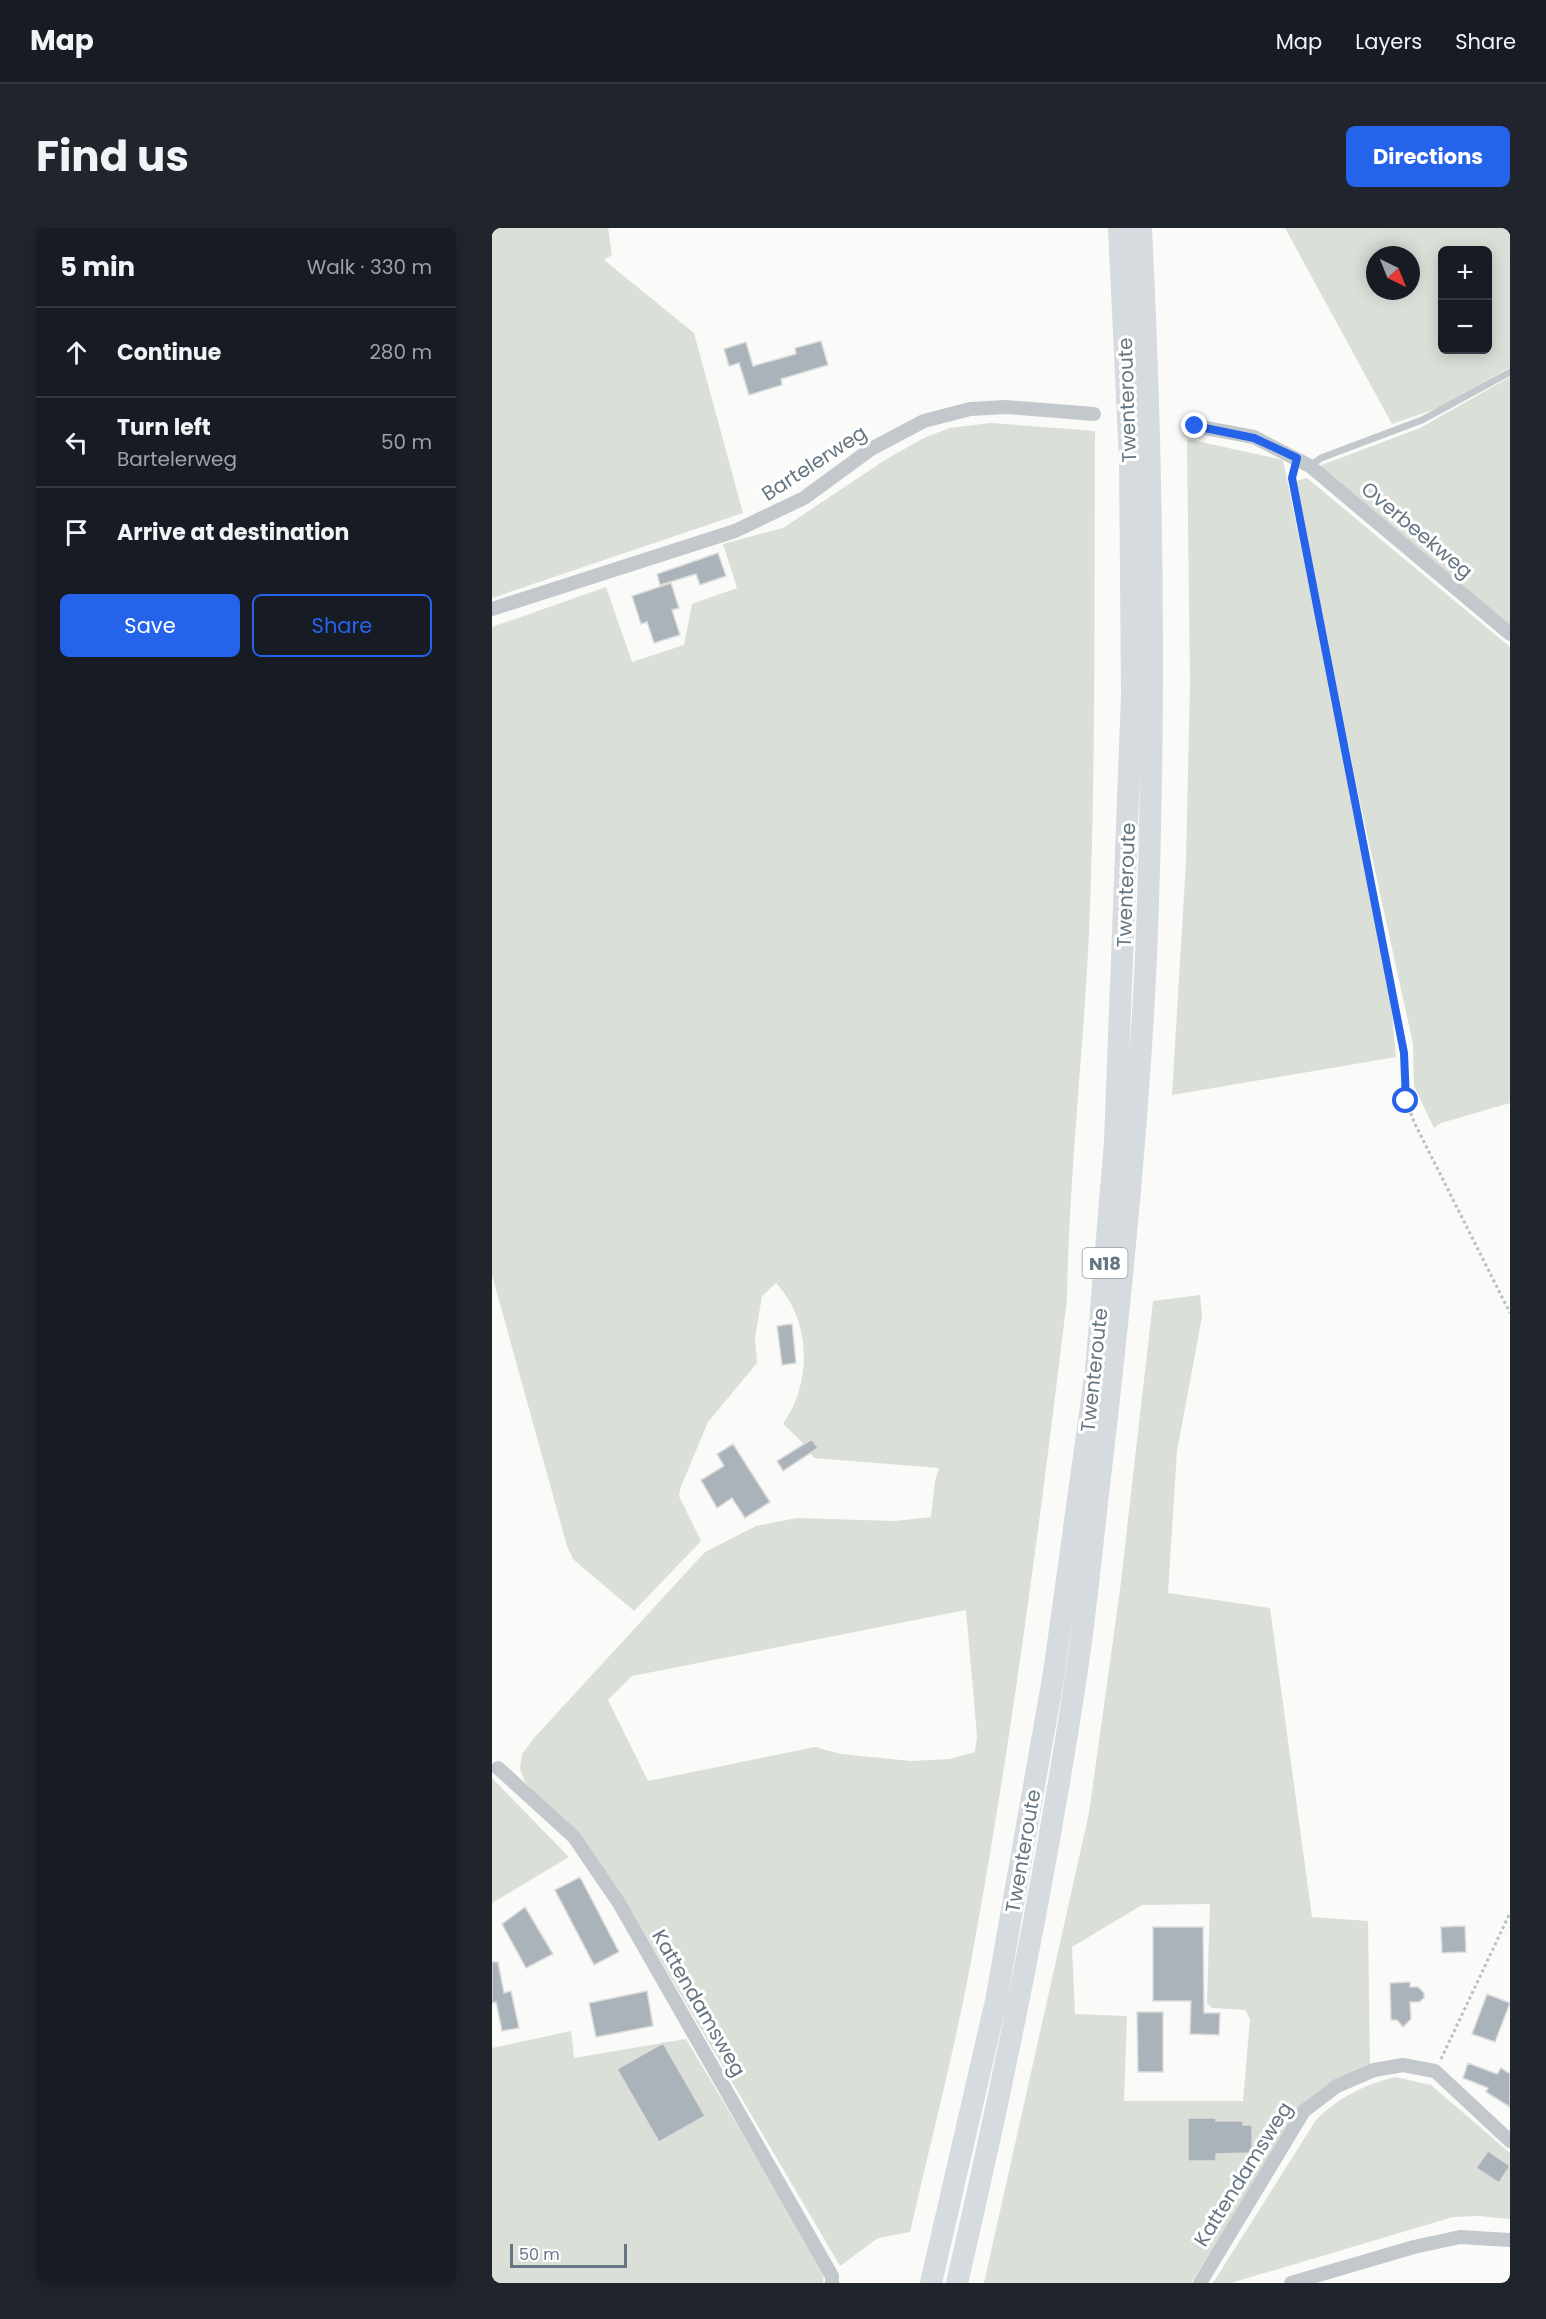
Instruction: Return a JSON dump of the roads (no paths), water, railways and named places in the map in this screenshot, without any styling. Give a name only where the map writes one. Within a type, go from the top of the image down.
[{"type":"highway","name":"Twenteroute","points":[[931,2283],[996,2001],[1054,1673],[1097,1358],[1115,1142],[1132,695],[1130,459],[1119,228]]},
{"type":"highway","name":"Twenteroute","points":[[957,2283],[1018,2002],[1077,1670],[1114,1365],[1134,1143],[1146,956],[1152,694],[1151,459],[1141,228]]},
{"type":"street","name":"Bartelerweg","points":[[492,609],[735,531],[781,511],[871,449],[935,417],[970,409],[1006,407],[1094,414]]},
{"type":"street","name":"Overbeekweg","points":[[1195,426],[1254,438],[1311,466],[1510,634]]},
{"type":"street","name":"Kattendamsweg","points":[[498,1768],[574,1837],[619,1903],[832,2276],[832,2283]]},
{"type":"street","name":"Kattendamsweg","points":[[1200,2283],[1304,2110],[1337,2086],[1374,2070],[1403,2066],[1435,2071],[1510,2141]]},
{"type":"street","points":[[1292,2283],[1414,2247],[1460,2237],[1510,2240]]},
{"type":"lane","points":[[1311,466],[1321,458],[1422,420],[1510,372]]}]
